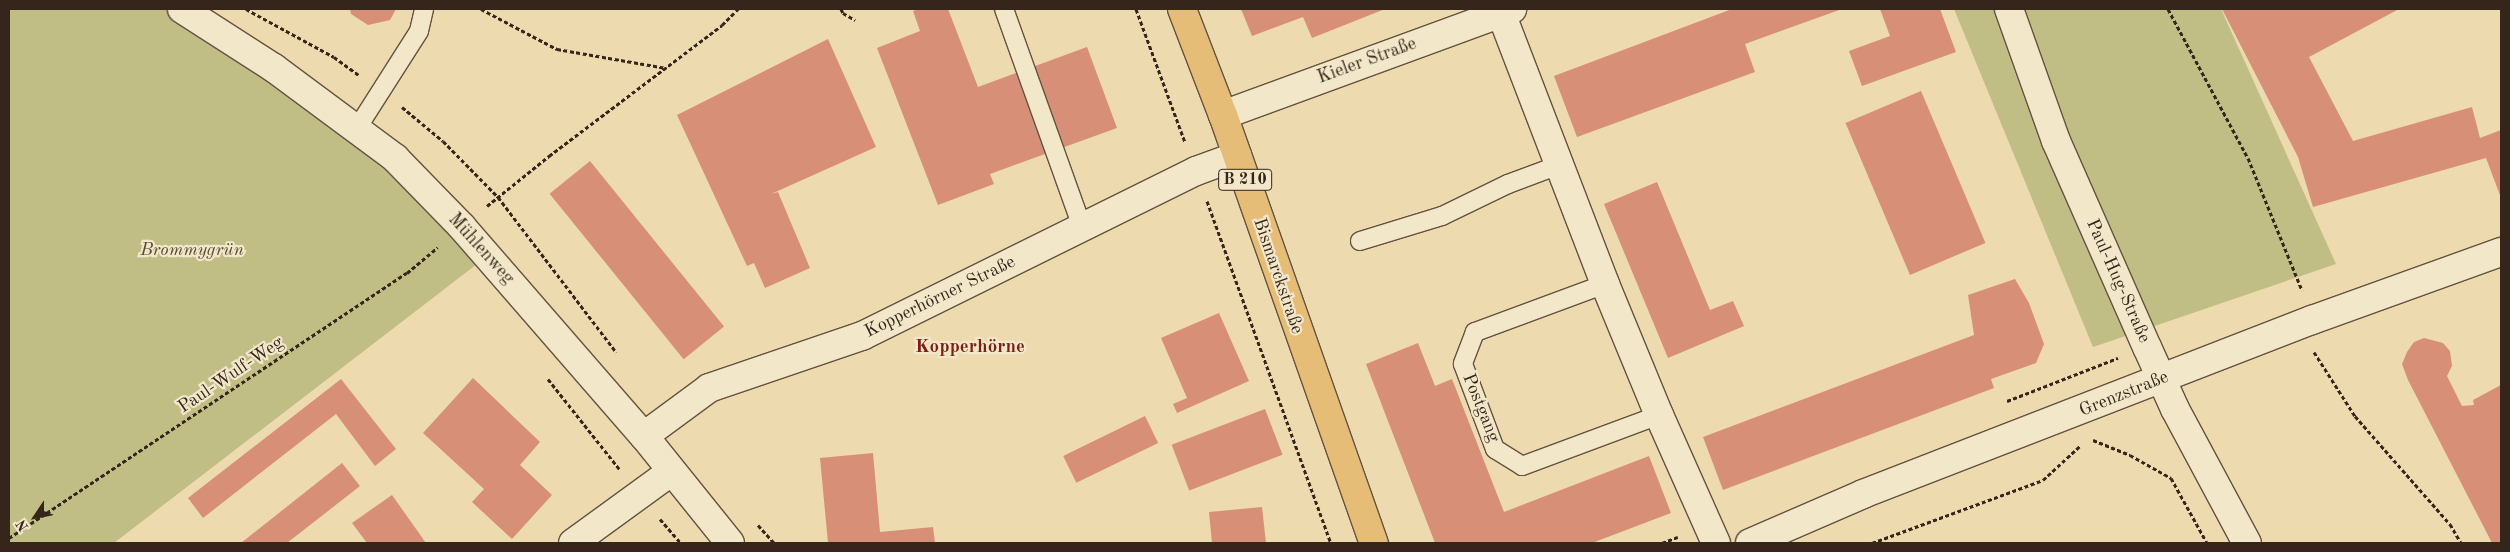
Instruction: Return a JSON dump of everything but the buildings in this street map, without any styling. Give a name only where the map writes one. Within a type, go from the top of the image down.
[{"type":"main road","name":"Bismarckstraße","points":[[1182,9],[1223,115],[1374,543]]},
{"type":"street","name":"Mühlenweg","points":[[182,9],[274,68],[395,158],[462,227],[644,436],[730,543]]},
{"type":"street","name":"Paul-Hug-Straße","points":[[2009,9],[2056,141],[2175,409],[2247,543]]},
{"type":"street","name":"Kieler Straße","points":[[1223,115],[1507,11]]},
{"type":"street","points":[[1507,11],[1558,165],[1604,284],[1659,415],[1716,543]]},
{"type":"street","name":"Kopperhörner Straße","points":[[644,436],[709,388],[862,336],[1196,171],[1237,156]]},
{"type":"street","name":"Grenzstraße","points":[[1750,543],[1863,494],[2079,412],[2162,378],[2312,320],[2501,252]]},
{"type":"street","points":[[573,543],[672,471]]},
{"type":"lane","points":[[356,130],[419,31],[424,9]]},
{"type":"lane","points":[[1004,9],[1082,227]]},
{"type":"lane","points":[[1360,241],[1442,216],[1508,184],[1558,165]]},
{"type":"lane","name":"Postgang","points":[[1604,284],[1475,332],[1463,364],[1495,449],[1522,466],[1659,415]]},
{"type":"path","points":[[481,9],[558,49],[666,68]]},
{"type":"path","name":"Paul-Wulf-Weg","points":[[9,538],[407,273],[549,156],[722,25],[738,9]]},
{"type":"path","points":[[841,9],[843,13],[855,20]]},
{"type":"path","points":[[1136,9],[1331,543]]},
{"type":"path","points":[[2168,9],[2248,158],[2312,320]]},
{"type":"path","points":[[2314,351],[2355,416],[2450,524],[2461,543]]},
{"type":"path","points":[[545,375],[638,494],[681,543]]},
{"type":"path","points":[[2067,376],[2089,438],[2130,456],[2171,478],[2208,543]]},
{"type":"green space","name":"Brommygrün","points":[[9,9],[166,9],[388,163],[477,264],[114,543],[9,543]]},
{"type":"green space","points":[[1954,9],[2221,9],[2336,264],[2093,347]]},
{"type":"district","name":"Kopperhörne","points":[[970,348]]}]
